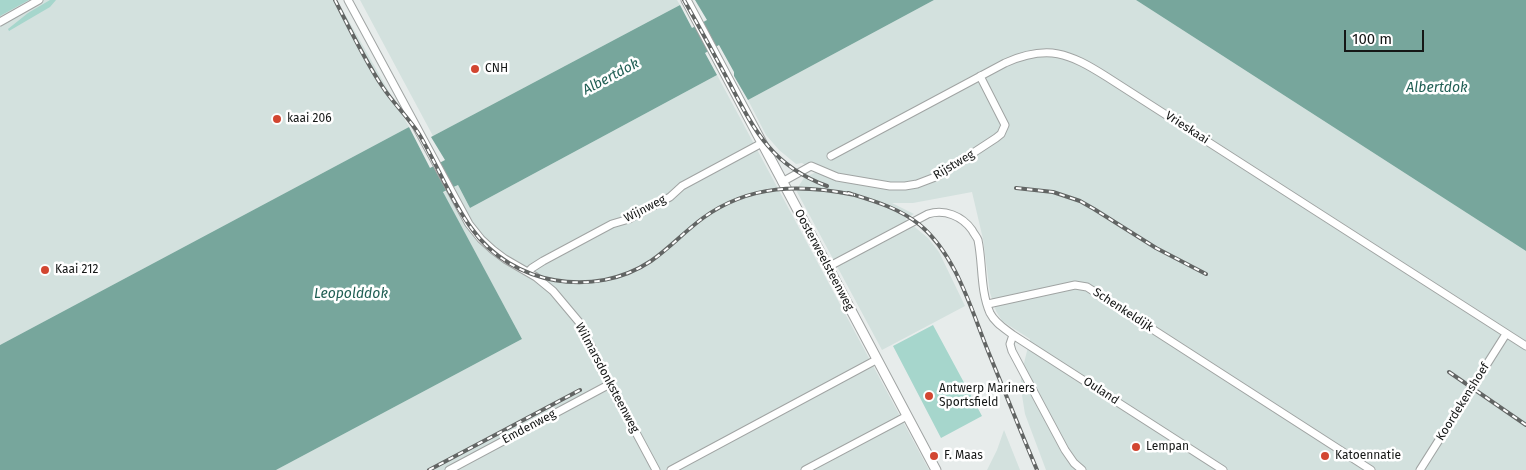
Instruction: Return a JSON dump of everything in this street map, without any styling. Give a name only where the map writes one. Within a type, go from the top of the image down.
[{"type":"main road","name":"Oosterweelsteenweg","points":[[686,0],[936,470]]},
{"type":"street","points":[[0,22],[39,0]]},
{"type":"street","name":"Wilmarsdonksteenweg","points":[[348,0],[470,224],[481,239],[505,259],[528,272],[553,291],[579,322],[656,470]]},
{"type":"street","name":"Vrieskaai","points":[[830,156],[1011,60],[1035,52],[1066,55],[1082,61],[1526,346]]},
{"type":"street","name":"Rijstweg","points":[[782,182],[811,166],[837,177],[900,187],[917,184],[938,176],[996,138],[1004,130],[1005,125],[980,76]]},
{"type":"street","name":"Wijnweg","points":[[528,272],[543,261],[612,224],[628,219],[670,197],[682,186],[762,143]]},
{"type":"street","points":[[828,267],[928,214],[938,212],[953,214],[967,224],[977,238],[982,280],[988,304]]},
{"type":"street","name":"Schenkeldijk","points":[[988,304],[1075,285],[1087,287],[1371,470]]},
{"type":"street","name":"Ouland","points":[[988,304],[996,322],[1223,470]]},
{"type":"street","points":[[1013,334],[1010,344],[1012,351],[1065,450],[1074,463],[1082,470]]},
{"type":"street","name":"Koordekenshoef","points":[[1420,470],[1506,334]]},
{"type":"street","points":[[671,470],[876,360]]},
{"type":"street","name":"Emdenweg","points":[[449,470],[610,384]]},
{"type":"street","points":[[805,470],[906,416]]},
{"type":"shaded area","points":[[0,0],[337,0],[409,127],[0,345]]},
{"type":"shaded area","points":[[0,0],[29,0],[0,16]]},
{"type":"shaded area","points":[[50,0],[56,0],[50,7],[9,31],[8,29],[28,13]]},
{"type":"shaded area","name":"CNH","points":[[360,0],[677,0],[680,5],[433,136]]},
{"type":"shaded area","points":[[934,0],[1136,0],[1526,251],[1526,470],[1046,470],[1025,414],[1021,389],[1021,375],[1030,339],[1002,321],[996,311],[990,293],[983,239],[972,192],[913,203],[892,203],[914,214],[905,219],[928,238],[939,252],[965,306],[882,350],[796,190],[804,178],[816,172],[802,163],[796,164],[779,150],[766,135],[748,100]]},
{"type":"shaded area","points":[[717,75],[929,470],[276,470],[522,339],[443,193],[458,185],[470,208]]},
{"type":"shaded area","points":[[933,325],[982,416],[941,438],[893,346]]},
{"type":"shaded area","points":[[1004,430],[1020,470],[987,470],[997,450]]},
{"type":"water","name":"Leopolddok","points":[[695,0],[934,0],[748,100],[719,45],[705,53],[717,75],[470,208],[458,185],[443,192],[522,339],[276,470],[0,470],[0,345],[409,127],[430,168],[445,160],[431,137],[680,5],[692,28],[707,20]]},
{"type":"water","name":"Albertdok","points":[[1136,0],[1526,0],[1526,251]]},
{"type":"railway","points":[[335,0],[375,76],[419,134],[464,218],[489,248],[509,263],[531,274],[555,280],[580,282],[605,280],[629,273],[665,251],[703,218],[721,207],[757,193],[795,188],[835,191],[855,195]]},
{"type":"railway","points":[[684,0],[757,132],[779,158],[808,178],[827,186]]},
{"type":"railway","points":[[1016,188],[1053,192],[1080,201],[1156,248],[1206,274]]},
{"type":"railway","points":[[848,193],[904,214],[933,237],[943,251],[969,301],[1037,470]]},
{"type":"railway","points":[[1449,372],[1526,425]]},
{"type":"railway","points":[[429,470],[580,390]]},
{"type":"place","name":"CNH","points":[[475,69]]},
{"type":"place","name":"kaai 206","points":[[277,119]]},
{"type":"place","name":"Kaai 212","points":[[45,270]]},
{"type":"place","name":"Antwerp Mariners Sportsfield","points":[[929,396]]},
{"type":"place","name":"Lempan","points":[[1136,447]]},
{"type":"place","name":"F. Maas","points":[[934,456]]},
{"type":"place","name":"Katoennatie","points":[[1325,456]]}]
